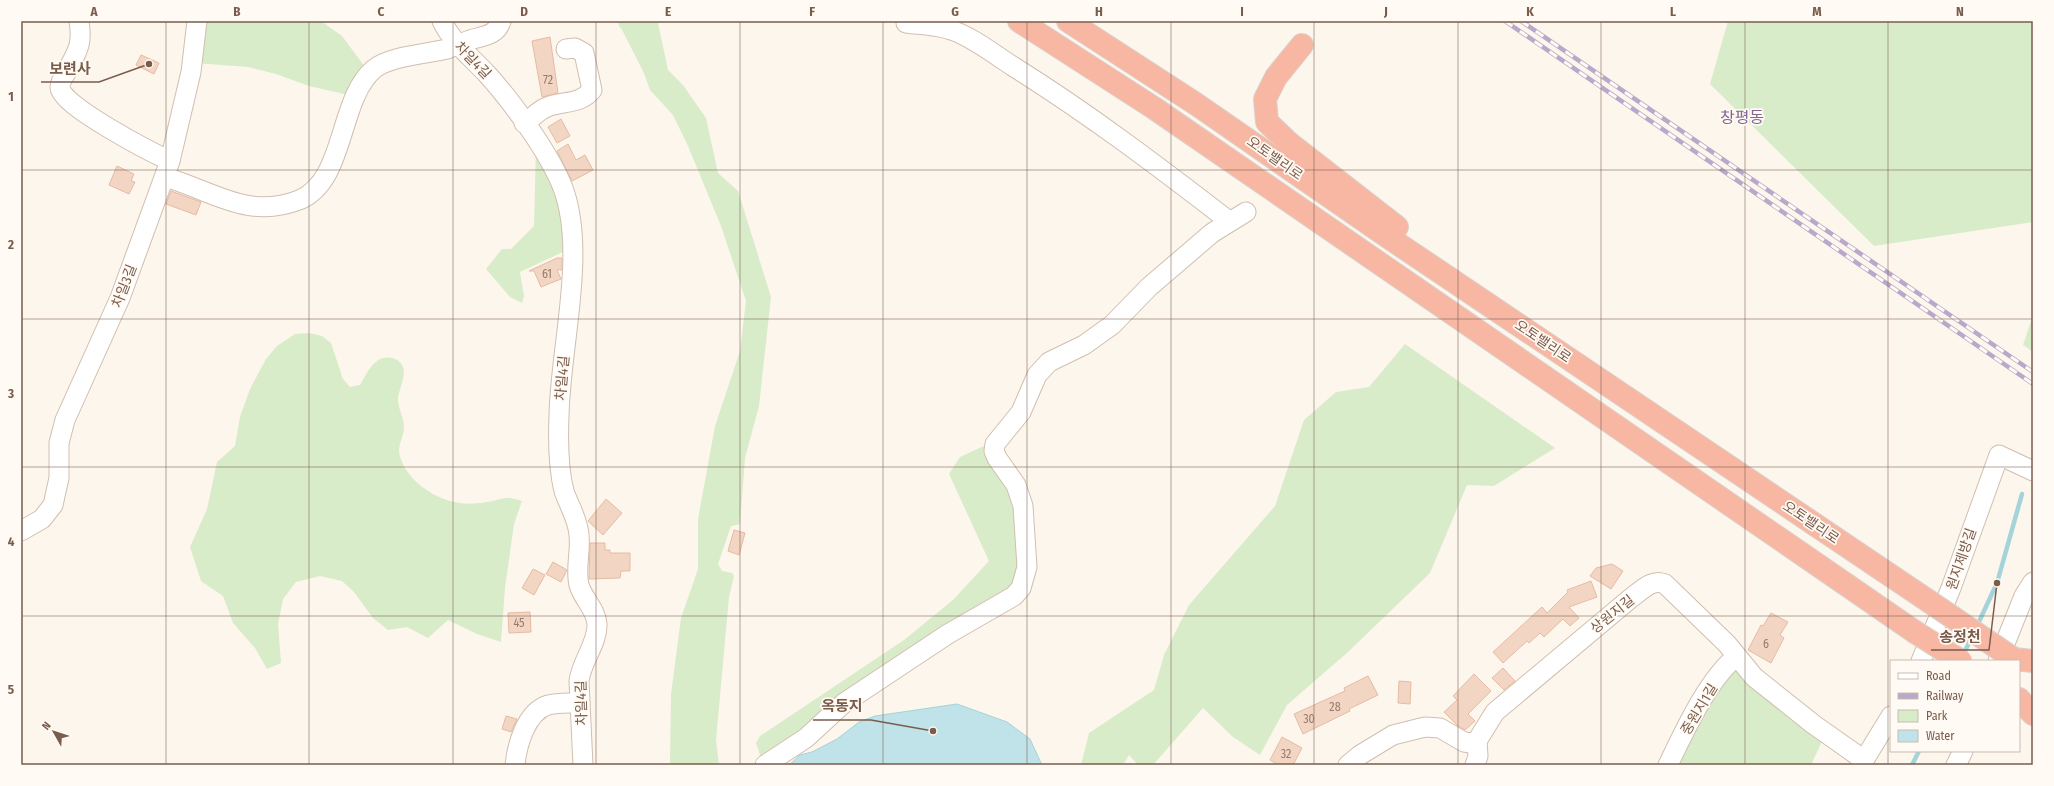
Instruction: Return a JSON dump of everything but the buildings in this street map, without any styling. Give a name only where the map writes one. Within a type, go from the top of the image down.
[{"type":"highway","name":"오토밸리로","points":[[1019,21],[1154,108],[1916,632],[1959,660]]},
{"type":"highway","name":"오토밸리로","points":[[1068,21],[1196,104],[2015,660]]},
{"type":"highway","points":[[1302,45],[1276,77],[1265,99],[1267,122],[1289,143],[1359,195],[1502,313]]},
{"type":"highway","name":"오토밸리로","points":[[2020,664],[2033,672]]},
{"type":"highway","points":[[2020,700],[2033,708]]},
{"type":"highway","points":[[2020,700],[2033,714]]},
{"type":"street","points":[[79,21],[80,44],[60,87],[62,92],[69,100],[190,185],[241,205],[252,207],[277,206],[298,200],[314,191],[321,182],[337,149],[356,95],[368,76],[375,69],[392,61],[490,34],[498,28],[501,21]]},
{"type":"street","name":"차일3길","points":[[21,531],[42,519],[54,505],[59,478],[59,443],[65,420],[120,298],[168,169],[191,72],[197,21]]},
{"type":"street","name":"차일4길","points":[[442,21],[458,44],[494,82],[524,123],[554,169],[563,189],[570,218],[572,279],[561,377],[559,416],[560,469],[564,489],[579,531],[579,585],[594,613],[597,626],[580,675],[583,765]]},
{"type":"street","points":[[906,24],[934,26],[952,30],[975,43],[1086,114],[1144,155],[1229,221]]},
{"type":"street","points":[[524,123],[544,109],[577,101],[584,98],[592,90],[584,53],[575,48],[566,49]]},
{"type":"street","points":[[765,765],[806,738],[844,703],[874,682],[948,634],[1014,596],[1021,588],[1026,567],[1023,506],[1016,485],[997,458],[994,451],[995,444],[1021,412],[1037,375],[1049,362],[1084,345],[1112,325],[1149,287],[1229,221],[1246,212]]},
{"type":"street","name":"원지제방길","points":[[1921,660],[1948,595],[1999,455],[2033,471]]},
{"type":"street","points":[[2016,660],[2024,596],[2033,582]]},
{"type":"street","name":"상원지길","points":[[1477,741],[1495,712],[1624,603],[1655,583],[1665,584],[1727,644],[1736,657],[1769,691],[1862,763]]},
{"type":"street","name":"중원지1길","points":[[1668,765],[1685,730],[1705,697],[1722,671],[1736,657]]},
{"type":"street","points":[[515,765],[523,732],[535,714],[547,705],[580,703]]},
{"type":"street","points":[[1862,763],[1890,718]]},
{"type":"street","points":[[1348,765],[1360,755],[1393,735],[1425,727],[1440,728],[1464,742],[1471,743],[1477,741],[1478,752],[1475,765]]},
{"type":"street","points":[[1956,765],[1962,752]]},
{"type":"green space","points":[[201,21],[321,21],[342,36],[368,71],[353,96],[309,86],[276,74],[248,67],[195,63]]},
{"type":"green space","points":[[617,21],[669,21],[658,23],[668,70],[683,85],[706,118],[718,173],[738,191],[771,297],[759,406],[745,458],[740,524],[731,526],[718,564],[722,571],[732,573],[734,576],[729,597],[716,740],[719,765],[670,765],[671,694],[681,618],[698,569],[698,519],[715,426],[740,351],[746,301],[721,226],[688,146],[673,115],[650,90],[643,71],[621,28],[651,24],[620,28]]},
{"type":"green space","points":[[1728,21],[2033,21],[2033,222],[1874,246],[1710,84]]},
{"type":"green space","points":[[536,146],[561,200],[565,251],[520,272],[524,296],[522,303],[510,297],[486,269],[502,249],[511,249],[534,226]]},
{"type":"green space","points":[[2033,315],[2033,352],[2023,345]]},
{"type":"green space","points":[[309,333],[322,336],[331,343],[343,379],[350,387],[360,385],[372,366],[381,359],[392,358],[401,364],[404,374],[398,401],[404,427],[399,451],[401,461],[413,479],[421,486],[436,496],[452,502],[469,504],[504,498],[522,501],[514,524],[505,588],[501,642],[477,634],[448,620],[428,638],[407,627],[388,630],[373,618],[354,592],[342,581],[320,576],[296,582],[283,599],[278,624],[281,663],[267,669],[255,648],[233,623],[223,596],[201,581],[190,547],[207,509],[217,462],[235,446],[240,417],[250,389],[266,359],[277,346],[295,334]]},
{"type":"green space","points":[[1405,344],[1555,448],[1494,486],[1467,485],[1430,573],[1348,652],[1287,705],[1260,755],[1233,737],[1203,708],[1153,765],[1138,765],[1129,755],[1123,765],[1081,765],[1089,733],[1154,690],[1164,655],[1189,605],[1275,506],[1304,420],[1336,392],[1369,387]]},
{"type":"green space","points":[[986,445],[1017,495],[1018,586],[761,758],[756,743],[760,736],[904,640],[953,600],[989,561],[949,474],[960,457]]},
{"type":"green space","points":[[1732,665],[1824,737],[1811,765],[1671,765]]},
{"type":"water","points":[[957,704],[1007,722],[1030,739],[1042,765],[789,765],[800,755],[812,752],[837,739],[859,722],[875,716]]},
{"type":"waterway","points":[[1977,626],[1997,583],[2022,494]]},
{"type":"waterway","points":[[1963,655],[1972,637]]},
{"type":"waterway","points":[[1912,765],[1918,752]]},
{"type":"railway","points":[[1505,21],[2033,384]]},
{"type":"railway","points":[[1521,21],[2033,372]]},
{"type":"place","name":"보련사","points":[[149,64]]},
{"type":"place","name":"송정천","points":[[1997,583]]},
{"type":"place","name":"옥동지","points":[[933,731]]},
{"type":"district","name":"창평동","points":[[1742,117]]}]
